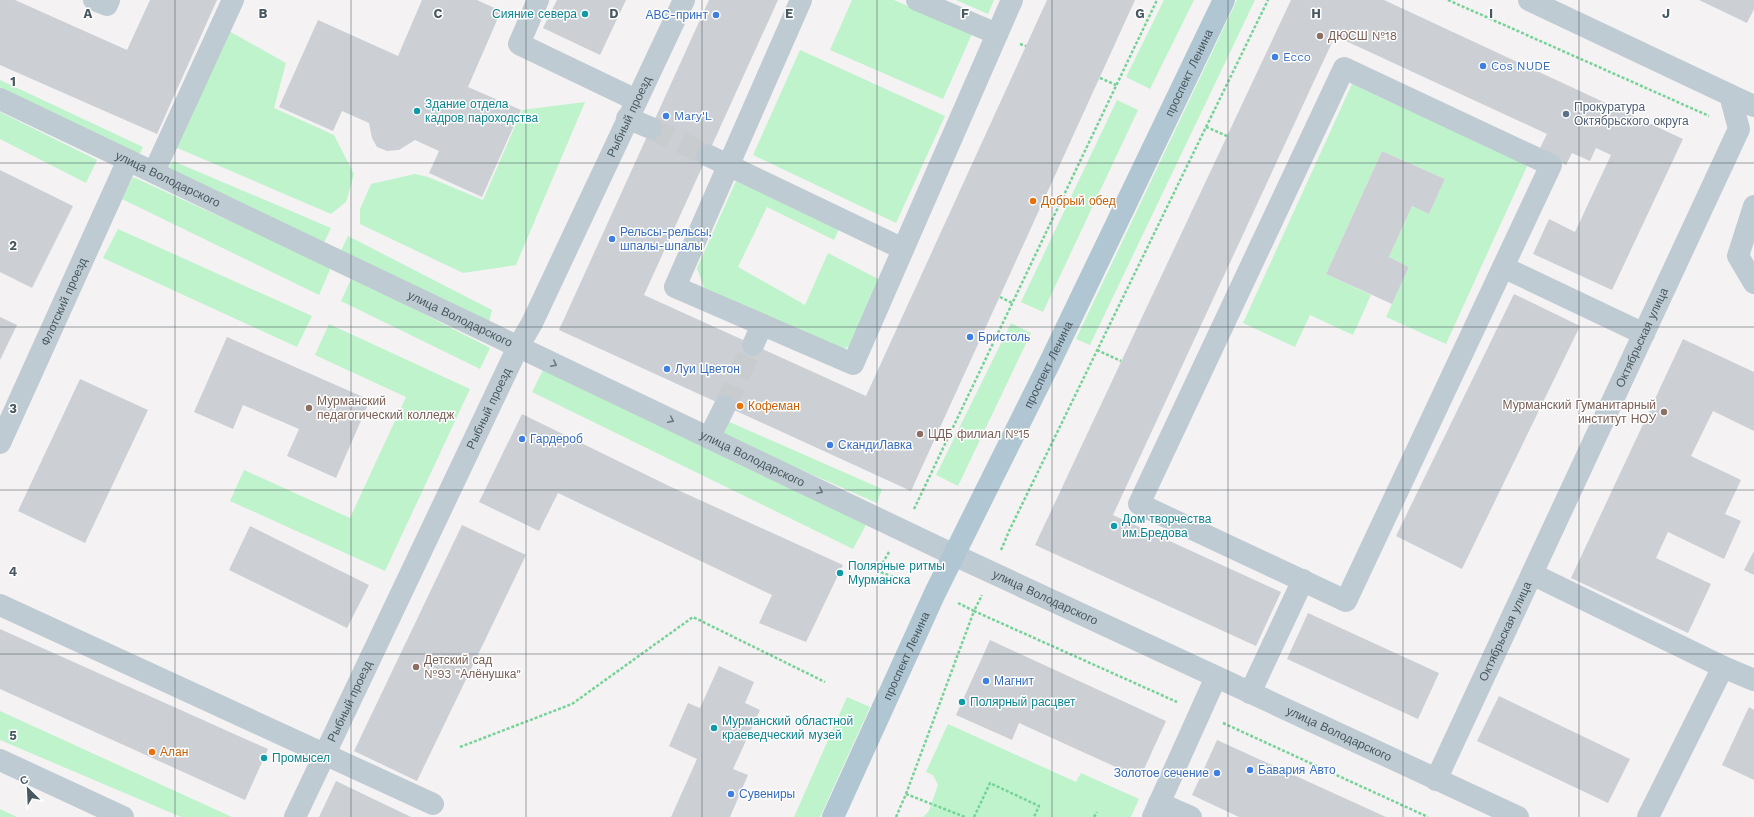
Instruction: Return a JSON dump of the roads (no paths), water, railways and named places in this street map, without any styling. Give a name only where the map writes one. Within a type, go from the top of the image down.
[{"type":"main road","name":"проспект Ленина","points":[[834,817],[935,593],[1050,362],[1224,0]]},
{"type":"street","points":[[94,0],[107,5],[109,0]]},
{"type":"street","points":[[154,172],[233,0]]},
{"type":"street","points":[[538,0],[519,44],[632,109],[651,128]]},
{"type":"street","name":"Рыбный проезд","points":[[295,817],[518,347],[532,323],[684,0]]},
{"type":"street","points":[[801,0],[675,287],[852,364],[1012,0]]},
{"type":"street","points":[[917,0],[997,34]]},
{"type":"street","points":[[1529,0],[1754,106]]},
{"type":"street","points":[[1344,68],[1550,165],[1346,601],[1303,580],[1139,504],[1344,68]]},
{"type":"street","name":"Октябрьская улица","points":[[1436,780],[1740,129],[1730,96]]},
{"type":"street","name":"улица Володарского","points":[[0,99],[954,555],[992,571],[1511,816]]},
{"type":"street","points":[[707,155],[903,249]]},
{"type":"street","name":"Флотский проезд","points":[[0,443],[128,160]]},
{"type":"street","points":[[1753,212],[1738,256],[1754,283]]},
{"type":"street","points":[[1503,267],[1644,334]]},
{"type":"street","points":[[753,345],[762,325]]},
{"type":"street","points":[[709,438],[725,406]]},
{"type":"street","points":[[1532,574],[1723,667],[1754,680]]},
{"type":"street","points":[[1250,693],[1303,580]]},
{"type":"street","points":[[0,605],[325,753],[433,804]]},
{"type":"street","points":[[1648,817],[1723,667]]},
{"type":"street","points":[[1191,817],[1156,810],[1216,677]]},
{"type":"street","points":[[0,760],[123,817]]},
{"type":"tunnel","points":[[651,128],[707,155]]},
{"type":"tunnel","points":[[725,406],[753,345]]},
{"type":"place","name":"Сияние севера","points":[[585,14]]},
{"type":"place","name":"АВС-принт","points":[[716,15]]},
{"type":"place","name":"ДЮСШ №18","points":[[1320,36]]},
{"type":"place","name":"Ecco","points":[[1275,57]]},
{"type":"place","name":"Cos NUDE","points":[[1483,66]]},
{"type":"place","name":"Здание отдела кадров пароходства","points":[[417,111]]},
{"type":"place","name":"Прокуратура Октябрьского округа","points":[[1566,114]]},
{"type":"place","name":"Mary'L","points":[[666,116]]},
{"type":"place","name":"Добрый обед","points":[[1033,201]]},
{"type":"place","name":"Рельсы-рельсы, шпалы-шпалы","points":[[612,239]]},
{"type":"place","name":"Бристоль","points":[[970,337]]},
{"type":"place","name":"Луи Цветон","points":[[667,369]]},
{"type":"place","name":"Кофеман","points":[[740,406]]},
{"type":"place","name":"Мурманский педагогический колледж","points":[[309,408]]},
{"type":"place","name":"Мурманский Гуманитарный институт НОУ","points":[[1664,412]]},
{"type":"place","name":"ЦДБ филиал №15","points":[[920,434]]},
{"type":"place","name":"Гардероб","points":[[522,439]]},
{"type":"place","name":"СкандиЛавка","points":[[830,445]]},
{"type":"place","name":"Дом творчества им.Бредова","points":[[1114,526]]},
{"type":"place","name":"Полярные ритмы Мурманска","points":[[840,573]]},
{"type":"place","name":"Детский сад №93 \"Алёнушка\"","points":[[416,667]]},
{"type":"place","name":"Магнит","points":[[986,681]]},
{"type":"place","name":"Полярный расцвет","points":[[962,702]]},
{"type":"place","name":"Мурманский областной краеведческий музей","points":[[714,728]]},
{"type":"place","name":"Алан","points":[[152,752]]},
{"type":"place","name":"Промысел","points":[[264,758]]},
{"type":"place","name":"Бавария Авто","points":[[1250,770]]},
{"type":"place","name":"Золотое сечение","points":[[1217,773]]},
{"type":"place","name":"Сувениры","points":[[731,794]]}]
